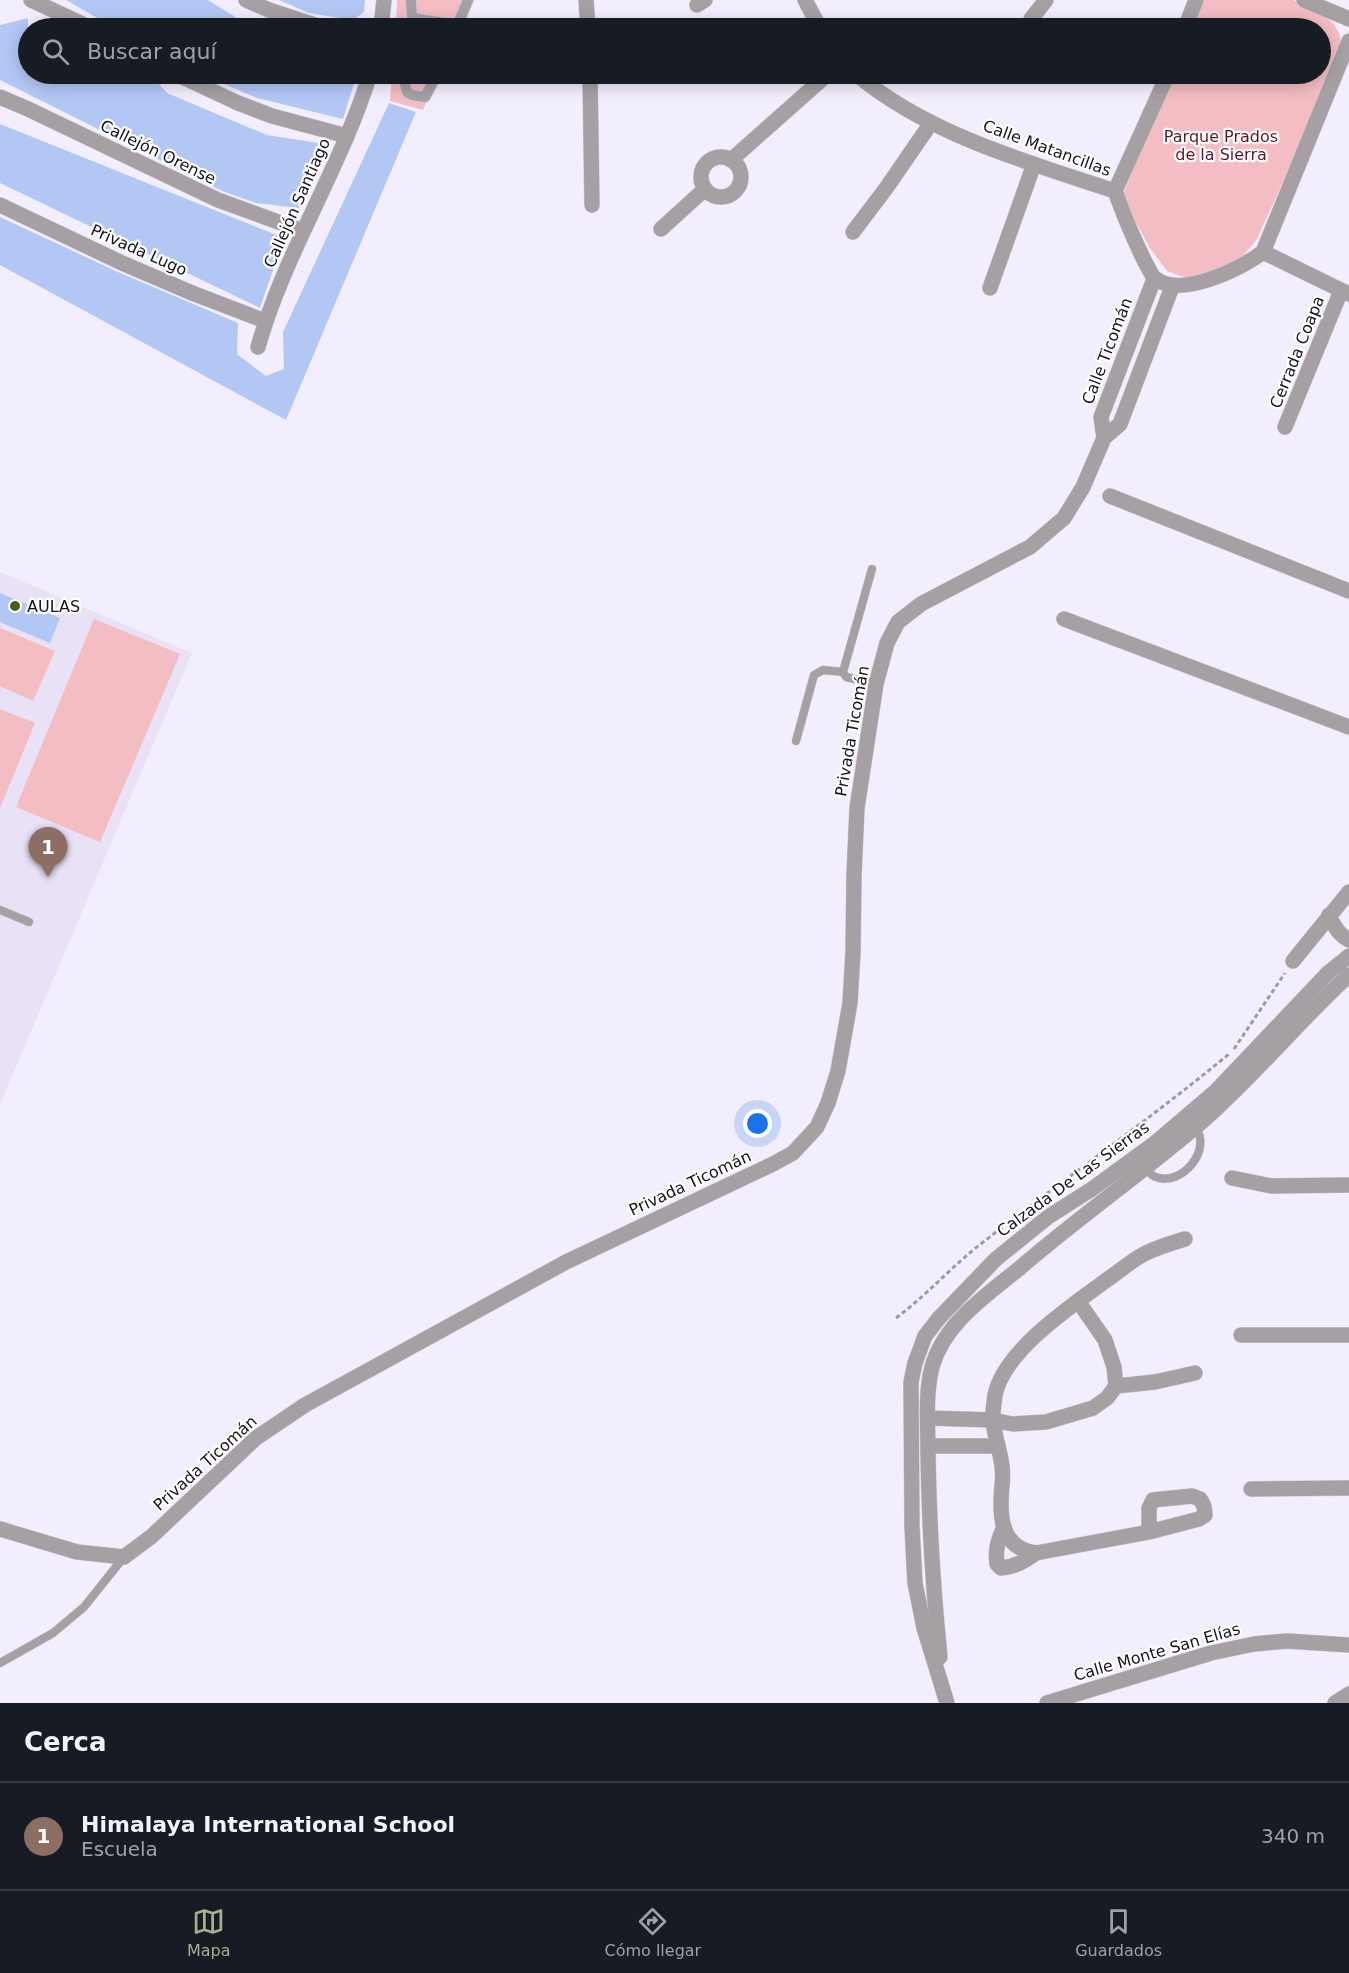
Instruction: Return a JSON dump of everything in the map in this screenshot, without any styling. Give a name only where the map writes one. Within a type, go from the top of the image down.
[{"type":"street","points":[[31,0],[70,18]]},
{"type":"street","points":[[246,0],[294,18]]},
{"type":"street","points":[[382,18],[384,0]]},
{"type":"street","points":[[411,0],[412,18]]},
{"type":"street","points":[[461,18],[468,0]]},
{"type":"street","points":[[586,0],[587,18]]},
{"type":"street","points":[[805,0],[815,18]]},
{"type":"street","points":[[1032,18],[1046,0]]},
{"type":"street","points":[[1189,18],[1196,0]]},
{"type":"street","points":[[1304,0],[1349,19]]},
{"type":"street","points":[[1154,279],[1172,287],[1214,278],[1232,272],[1263,252],[1349,41]]},
{"type":"street","points":[[197,84],[272,116],[347,136]]},
{"type":"street","name":"Callejón Santiago","points":[[258,347],[265,321],[347,136],[366,84]]},
{"type":"street","points":[[405,84],[407,92],[425,97],[432,84]]},
{"type":"street","points":[[590,84],[592,204]]},
{"type":"street","points":[[731,160],[817,84]]},
{"type":"street","name":"Calle Matancillas","points":[[868,84],[898,105],[931,123],[1034,164],[1115,191],[1134,241],[1154,279]]},
{"type":"street","points":[[1115,191],[1163,84]]},
{"type":"street","name":"Callejón Orense","points":[[0,97],[218,200],[303,231]]},
{"type":"street","points":[[853,232],[931,123]]},
{"type":"street","points":[[724,157],[737,165],[741,172],[741,180],[733,193],[726,197],[718,197],[705,189],[701,174],[709,161],[724,157]]},
{"type":"street","points":[[990,288],[1034,164]]},
{"type":"street","points":[[661,229],[705,189]]},
{"type":"street","name":"Privada Lugo","points":[[0,205],[122,263],[265,321]]},
{"type":"street","points":[[1263,252],[1345,293]]},
{"type":"street","name":"Calle Ticomán","points":[[1104,438],[1101,417],[1154,279]]},
{"type":"street","name":"Calle Ticomán","points":[[1030,547],[1064,518],[1083,487],[1104,438],[1120,424],[1172,287]]},
{"type":"street","name":"Cerrada Coapa","points":[[1286,427],[1345,293]]},
{"type":"street","points":[[1110,496],[1349,591]]},
{"type":"street","name":"Privada Ticomán","points":[[124,1557],[152,1536],[256,1438],[305,1405],[566,1262],[773,1164],[793,1153],[817,1127],[838,1071],[850,1003],[857,808],[876,684],[887,643],[898,622],[921,604],[1030,547]]},
{"type":"street","points":[[1064,619],[1349,727]]},
{"type":"street","points":[[1293,962],[1349,892]]},
{"type":"street","points":[[1329,915],[1333,926],[1349,940]]},
{"type":"street","name":"Calzada De Las Sierras","points":[[946,1696],[931,1627],[915,1582],[911,1382],[915,1363],[926,1336],[960,1294],[1023,1235],[1155,1143],[1216,1091],[1328,973],[1349,956]]},
{"type":"street","name":"Calzada De Las Sierras","points":[[931,1627],[929,1388],[932,1366],[943,1341],[960,1318],[1068,1226],[1195,1127],[1280,1046],[1328,994],[1349,975]]},
{"type":"street","points":[[1232,1178],[1270,1186],[1349,1185]]},
{"type":"street","points":[[1149,1532],[1036,1553],[1024,1551],[1016,1546],[1008,1538],[1002,1513],[1004,1470],[993,1420],[996,1391],[1017,1355],[1040,1332],[1078,1301],[1145,1253],[1185,1239]]},
{"type":"street","points":[[928,1418],[993,1420],[1024,1424],[1046,1422],[1093,1408],[1107,1398],[1116,1386],[1114,1367],[1105,1340],[1078,1301]]},
{"type":"street","points":[[1241,1335],[1349,1335]]},
{"type":"street","points":[[1116,1386],[1155,1382],[1195,1372]]},
{"type":"street","points":[[928,1446],[998,1446]]},
{"type":"street","points":[[1251,1489],[1349,1488]]},
{"type":"street","points":[[1004,1527],[996,1554],[997,1564],[1001,1568],[1009,1568],[1036,1553]]},
{"type":"street","points":[[0,1529],[77,1552],[124,1557]]},
{"type":"street","name":"Calle Monte San Elías","points":[[1047,1703],[1211,1653],[1254,1644],[1287,1641],[1349,1645]]},
{"type":"street","points":[[1335,1703],[1349,1694]]},
{"type":"lane","points":[[872,569],[843,672],[846,677],[876,684]]},
{"type":"lane","points":[[796,741],[814,675],[823,670],[843,672]]},
{"type":"lane","points":[[0,910],[29,922]]},
{"type":"lane","points":[[1145,1168],[1155,1177],[1168,1178],[1177,1176],[1190,1167],[1201,1145],[1200,1133],[1195,1127]]},
{"type":"lane","points":[[0,1663],[53,1633],[84,1607],[124,1557]]},
{"type":"path","points":[[896,1318],[920,1300],[980,1244],[1183,1093],[1232,1051],[1293,962]]},
{"type":"shaded area","points":[[0,572],[192,653],[1,1102],[0,1102]]},
{"type":"green space","points":[[397,0],[469,0],[461,18],[396,18]]},
{"type":"green space","name":"Parque Prados de la Sierra","points":[[1202,0],[1293,0],[1322,13],[1327,18],[1194,18]]},
{"type":"green space","name":"Parque Prados de la Sierra","points":[[1331,21],[1340,35],[1341,53],[1331,75]]},
{"type":"green space","points":[[391,84],[434,84],[423,110],[390,101]]},
{"type":"green space","name":"Parque Prados de la Sierra","points":[[1168,84],[1327,84],[1257,239],[1236,264],[1206,275],[1187,278],[1167,271],[1150,248],[1122,197]]},
{"type":"green space","points":[[94,619],[180,654],[100,842],[16,807]]},
{"type":"green space","points":[[0,628],[55,651],[33,701],[0,686]]},
{"type":"green space","points":[[0,709],[35,723],[0,808]]},
{"type":"building","points":[[66,0],[208,0],[237,18],[98,18]]},
{"type":"building","points":[[279,0],[365,0],[364,12],[356,18],[309,13]]},
{"type":"building","points":[[18,20],[18,84],[159,84],[167,93],[267,135],[331,145],[299,208],[256,203],[222,191],[0,80],[0,25]]},
{"type":"building","points":[[224,84],[354,84],[343,119],[257,98]]},
{"type":"building","points":[[389,103],[416,112],[286,420],[0,265],[0,217],[118,272],[238,323],[237,354],[266,376],[284,369],[283,332]]},
{"type":"building","points":[[0,124],[284,238],[260,308],[0,183]]},
{"type":"building","name":"AULAS","points":[[0,593],[60,618],[50,643],[0,622]]},
{"type":"place","name":"AULAS","points":[[15,606]]},
{"type":"place","name":"Himalaya International School","points":[[48,877]]}]
